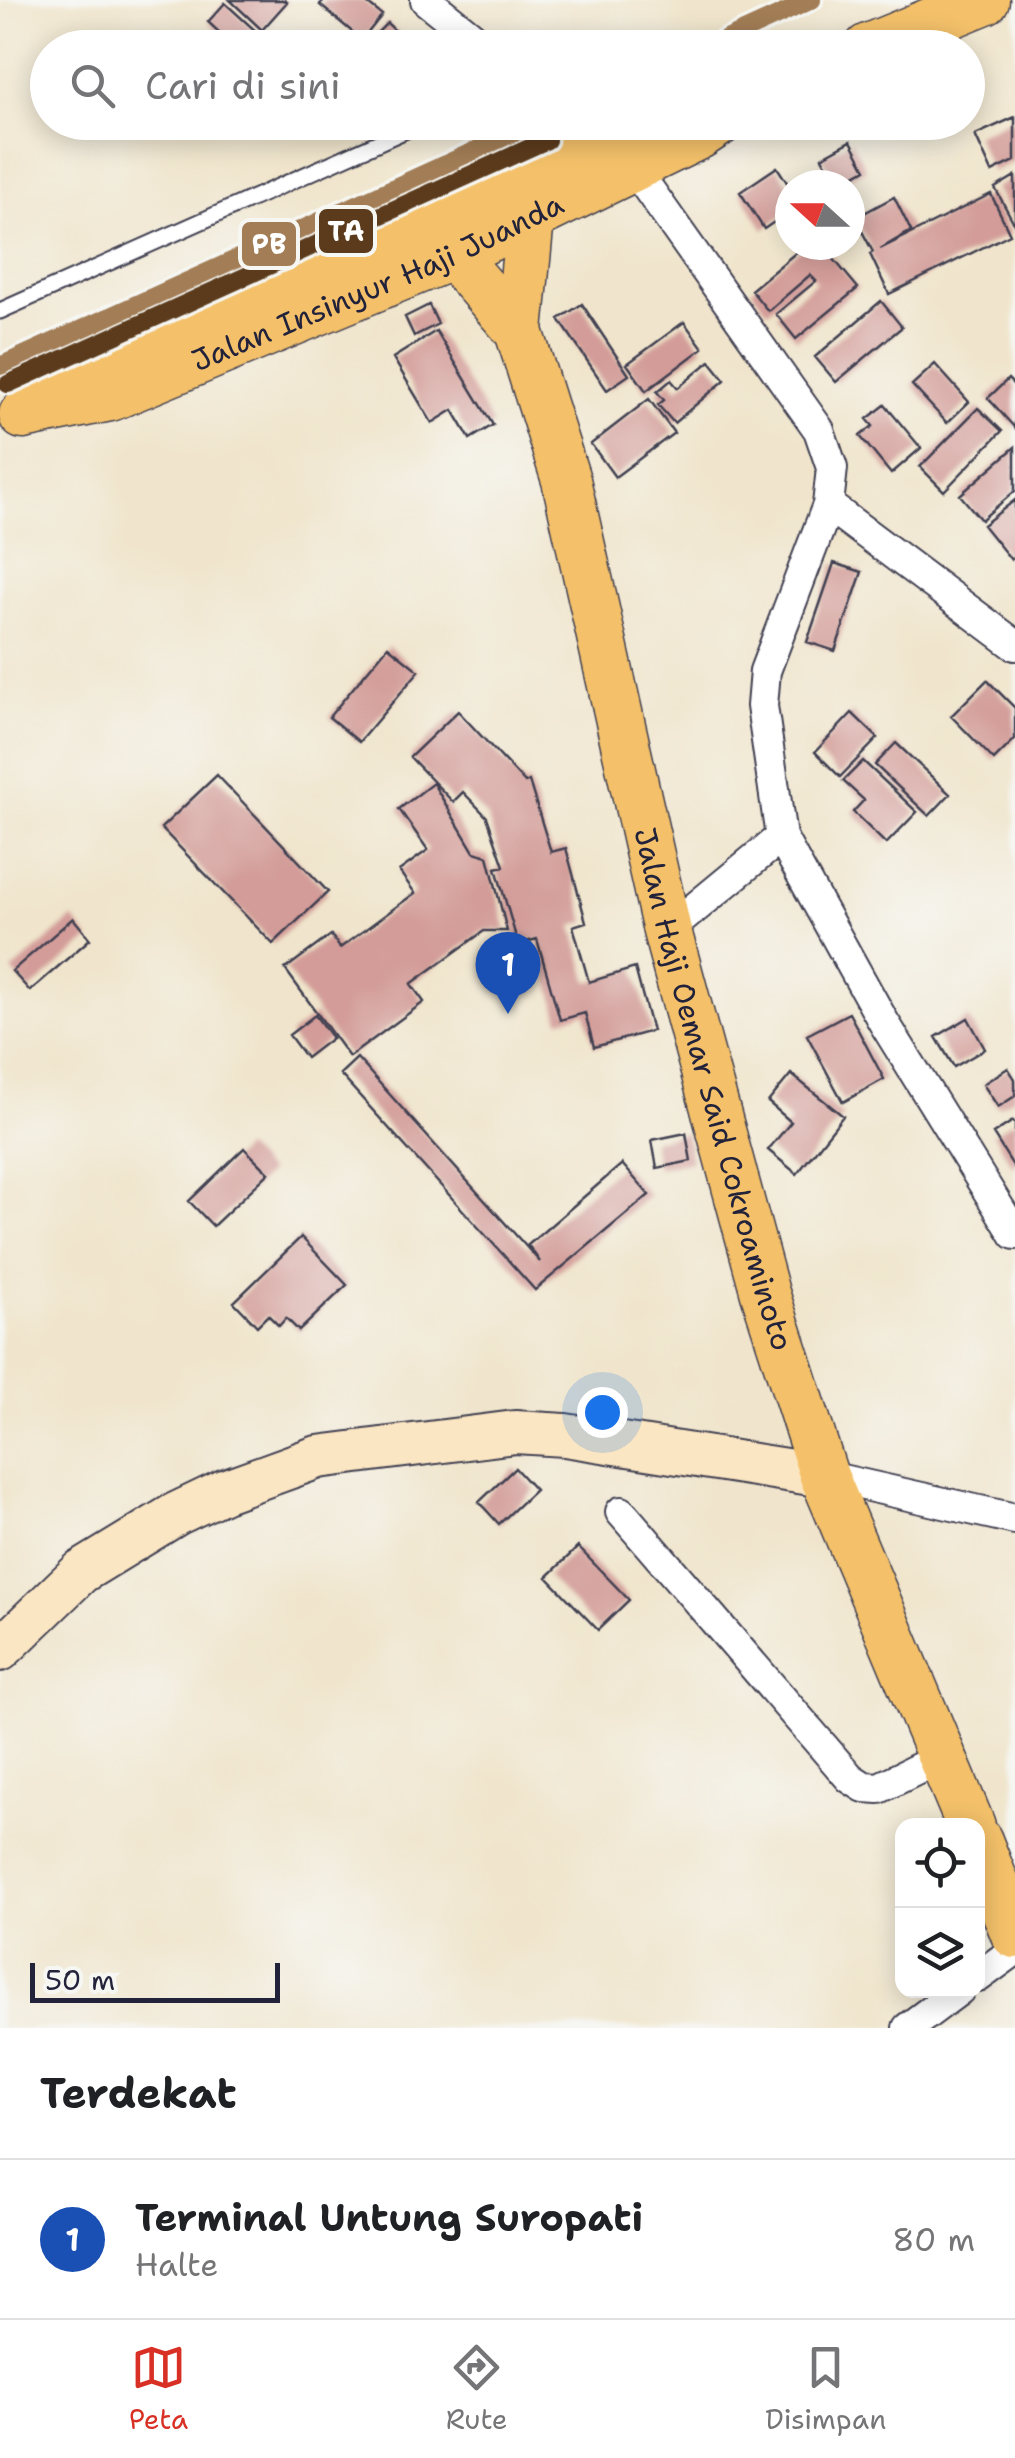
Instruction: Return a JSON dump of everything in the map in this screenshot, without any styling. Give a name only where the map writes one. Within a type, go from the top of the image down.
[{"type":"highway","points":[[912,30],[985,0]]},
{"type":"highway","name":"Jalan Insinyur Haji Juanda","points":[[522,199],[613,140]]},
{"type":"highway","name":"Jalan Insinyur Haji Juanda","points":[[12,421],[110,397],[522,199],[673,140]]},
{"type":"highway","points":[[520,331],[522,199]]},
{"type":"highway","points":[[444,235],[520,331]]},
{"type":"highway","name":"Jalan Haji Oemar Said Cokroaminoto","points":[[520,331],[566,480],[668,931],[765,1293],[824,1476],[968,1818]]},
{"type":"highway","points":[[985,1859],[1015,1934]]},
{"type":"main road","points":[[0,1650],[81,1572],[176,1514],[318,1457],[515,1432],[565,1435],[824,1476]]},
{"type":"street","points":[[433,2],[465,30]]},
{"type":"street","points":[[637,173],[819,430],[832,468],[828,505],[765,672],[762,706],[782,837],[883,1021],[1015,1234]]},
{"type":"street","points":[[828,505],[1015,645]]},
{"type":"street","points":[[668,931],[782,837]]},
{"type":"street","points":[[824,1476],[1015,1519]]},
{"type":"street","points":[[620,1512],[850,1778],[864,1787],[879,1788],[944,1756]]},
{"type":"street","points":[[985,1972],[1015,1950]]},
{"type":"street","points":[[908,2028],[948,1998]]},
{"type":"lane","points":[[0,311],[384,140]]},
{"type":"building","points":[[230,0],[284,0],[287,2],[262,30]]},
{"type":"building","points":[[324,0],[363,0],[382,15],[370,30],[350,30],[320,5]]},
{"type":"building","points":[[225,3],[255,30],[217,30],[208,22]]},
{"type":"building","points":[[1015,117],[1015,161],[992,172],[977,140],[985,140],[985,130]]},
{"type":"building","points":[[851,141],[866,169],[829,170],[822,157]]},
{"type":"building","points":[[777,167],[775,221],[764,229],[740,192]]},
{"type":"building","points":[[1015,176],[1015,225],[995,188]]},
{"type":"building","points":[[991,194],[1010,234],[889,294],[870,254],[873,252],[865,237],[865,213],[894,197],[911,231],[880,249]]},
{"type":"building","points":[[787,260],[835,260],[858,288],[796,339],[776,314],[816,281],[810,275],[768,311],[751,290]]},
{"type":"building","points":[[881,301],[902,327],[836,382],[815,357]]},
{"type":"building","points":[[582,304],[629,375],[607,390],[559,319]]},
{"type":"building","points":[[429,305],[438,324],[414,336],[405,317]]},
{"type":"building","points":[[684,322],[703,348],[646,391],[627,364]]},
{"type":"building","points":[[436,331],[493,425],[470,439],[453,410],[432,423],[393,358]]},
{"type":"building","points":[[710,361],[725,380],[674,423],[658,405],[664,400],[657,392],[671,380],[678,388]]},
{"type":"building","points":[[935,364],[969,402],[947,423],[912,385]]},
{"type":"building","points":[[1008,379],[1015,386],[1015,428],[988,398]]},
{"type":"building","points":[[649,399],[674,433],[615,477],[591,444]]},
{"type":"building","points":[[885,405],[921,448],[891,474],[860,436],[873,426],[867,419]]},
{"type":"building","points":[[978,408],[1002,431],[944,491],[920,467]]},
{"type":"building","points":[[1015,447],[1015,491],[981,520],[960,495]]},
{"type":"building","points":[[1015,500],[1015,556],[1011,560],[983,525]]},
{"type":"building","points":[[834,563],[862,572],[835,651],[807,642]]},
{"type":"building","points":[[388,646],[419,671],[359,742],[329,717]]},
{"type":"building","points":[[987,680],[1015,708],[1015,739],[994,760],[951,716]]},
{"type":"building","points":[[458,711],[525,783],[529,781],[551,852],[566,848],[586,922],[573,926],[589,982],[635,968],[652,1031],[594,1047],[585,1013],[560,1020],[537,939],[518,944],[496,868],[504,866],[487,817],[463,792],[453,802],[410,757]]},
{"type":"building","points":[[852,713],[878,738],[840,777],[815,752]]},
{"type":"building","points":[[896,743],[950,794],[929,816],[875,765]]},
{"type":"building","points":[[863,761],[917,812],[886,844],[853,812],[864,800],[843,781]]},
{"type":"building","points":[[217,775],[328,892],[273,944],[161,828]]},
{"type":"building","points":[[433,783],[474,852],[488,856],[507,931],[484,931],[411,984],[424,1002],[349,1057],[285,969],[331,935],[340,948],[415,893],[399,871],[428,850],[399,809]]},
{"type":"building","points":[[73,918],[90,939],[30,991],[12,971]]},
{"type":"building","points":[[849,1013],[884,1079],[843,1102],[807,1035]]},
{"type":"building","points":[[315,1015],[332,1038],[306,1058],[289,1035]]},
{"type":"building","points":[[968,1018],[985,1049],[954,1067],[936,1037]]},
{"type":"building","points":[[357,1058],[540,1262],[528,1245],[622,1164],[649,1195],[535,1290],[340,1074]]},
{"type":"building","points":[[1008,1068],[1015,1079],[1015,1096],[998,1107],[983,1084]]},
{"type":"building","points":[[791,1074],[843,1116],[797,1174],[768,1150],[791,1122],[768,1102]]},
{"type":"building","points":[[1013,1121],[1015,1124],[1015,1169],[993,1134]]},
{"type":"building","points":[[686,1133],[691,1161],[657,1168],[652,1140]]},
{"type":"building","points":[[244,1148],[269,1173],[213,1226],[189,1201]]},
{"type":"building","points":[[301,1237],[347,1285],[299,1331],[286,1318],[279,1326],[268,1315],[257,1326],[234,1302]]},
{"type":"building","points":[[515,1468],[535,1490],[499,1524],[479,1502]]},
{"type":"building","points":[[578,1547],[629,1600],[598,1630],[547,1577]]},
{"type":"transit line","name":"PB","points":[[746,30],[812,0]]},
{"type":"transit line","name":"PB","points":[[0,366],[498,140]]},
{"type":"transit line","name":"TA","points":[[8,384],[547,140]]},
{"type":"place","name":"Terminal Untung Suropati","points":[[508,1014]]}]
